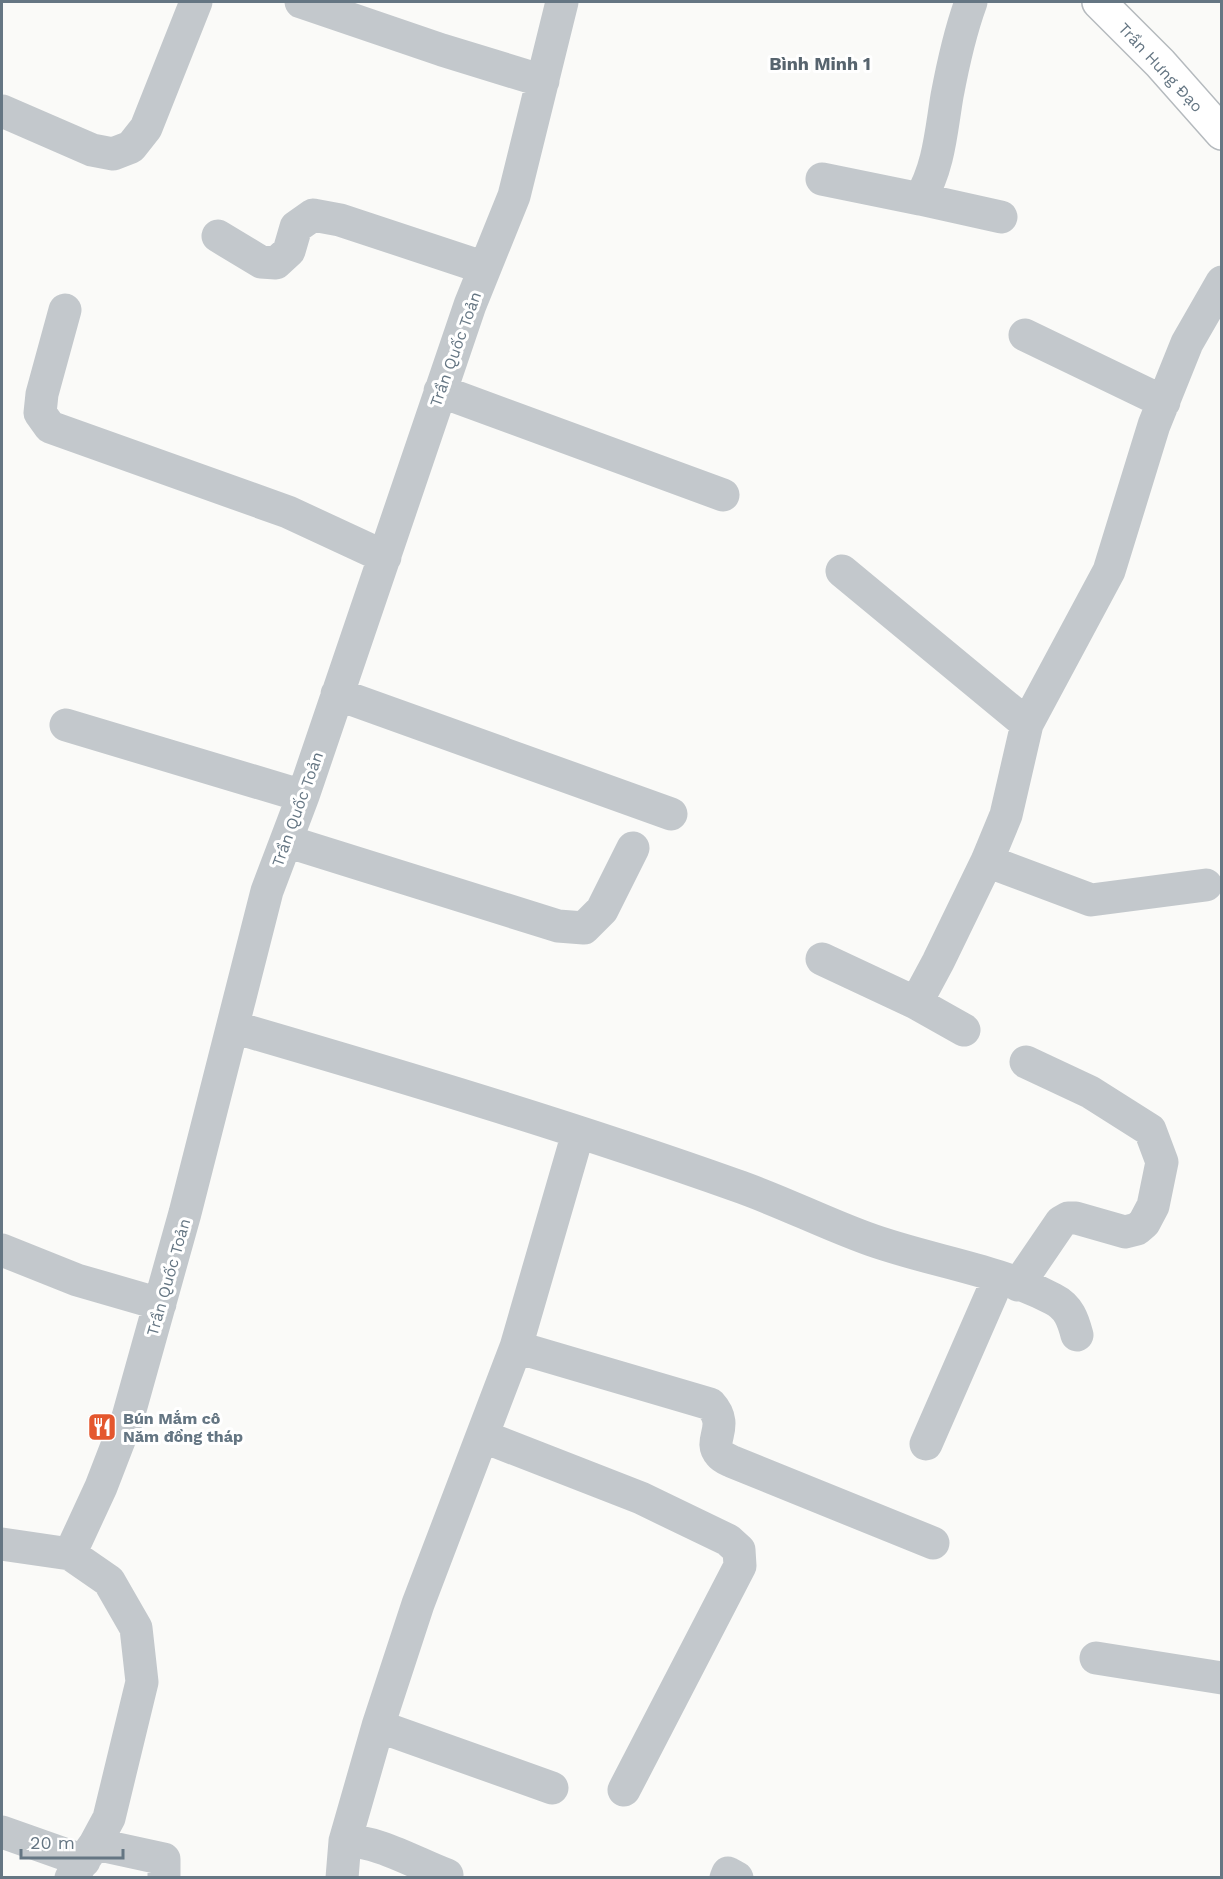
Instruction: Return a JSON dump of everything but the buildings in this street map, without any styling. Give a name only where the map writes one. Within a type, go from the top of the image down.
[{"type":"main road","name":"Trần Hưng Đạo","points":[[1099,2],[1160,63],[1221,134]]},
{"type":"street","points":[[2,111],[92,150],[113,154],[131,147],[146,128],[196,2]]},
{"type":"street","points":[[301,2],[442,50],[543,81]]},
{"type":"street","points":[[920,199],[935,169],[950,83],[963,25],[971,2]]},
{"type":"street","name":"Trần Quốc Toản","points":[[70,1554],[101,1487],[128,1417],[160,1304],[267,891],[303,796],[440,391],[514,196],[543,81],[554,5]]},
{"type":"street","points":[[822,178],[1001,217]]},
{"type":"street","points":[[218,236],[261,262],[276,263],[289,251],[296,227],[313,215],[340,220],[485,268]]},
{"type":"street","points":[[916,1003],[987,861],[1006,815],[1028,724],[1109,571],[1154,425],[1187,343],[1221,282]]},
{"type":"street","points":[[65,310],[42,394],[40,413],[50,427],[288,512],[385,557]]},
{"type":"street","points":[[1025,335],[1164,402]]},
{"type":"street","points":[[440,391],[723,495]]},
{"type":"street","points":[[842,571],[1028,724]]},
{"type":"street","points":[[338,694],[671,814]]},
{"type":"street","points":[[66,725],[303,796]]},
{"type":"street","points":[[286,842],[558,926],[584,928],[602,910],[633,848]]},
{"type":"street","points":[[987,861],[1091,900],[1206,885]]},
{"type":"street","points":[[822,959],[916,1003],[964,1030]]},
{"type":"street","points":[[233,1027],[419,1081],[737,1185],[868,1239],[1009,1281],[1055,1300],[1071,1314],[1077,1335]]},
{"type":"street","points":[[926,1444],[1009,1281],[1061,1222],[1068,1218],[1076,1218],[1125,1232],[1137,1229],[1144,1223],[1153,1206],[1162,1162],[1150,1130],[1090,1092],[1026,1062]]},
{"type":"street","points":[[342,1878],[345,1841],[378,1726],[418,1604],[516,1347],[578,1133]]},
{"type":"street","points":[[2,1250],[77,1280],[160,1304]]},
{"type":"street","points":[[516,1347],[711,1404],[719,1413],[721,1424],[717,1437],[719,1454],[733,1462],[933,1543]]},
{"type":"street","points":[[482,1436],[642,1498],[728,1540],[739,1550],[740,1566],[624,1790]]},
{"type":"street","points":[[2,1544],[70,1554],[109,1581],[136,1628],[142,1682],[109,1818],[83,1861]]},
{"type":"street","points":[[1096,1658],[1221,1678]]},
{"type":"street","points":[[378,1726],[552,1788]]},
{"type":"street","points":[[2,1832],[83,1861],[164,1859],[164,1878]]},
{"type":"street","points":[[345,1841],[357,1840],[372,1844],[436,1874]]},
{"type":"street","points":[[726,1878],[728,1873],[737,1878]]},
{"type":"place","name":"Bún Mắm cô Năm đồng tháp","points":[[102,1427]]},
{"type":"district","name":"Bình Minh 1","points":[[820,64]]}]
